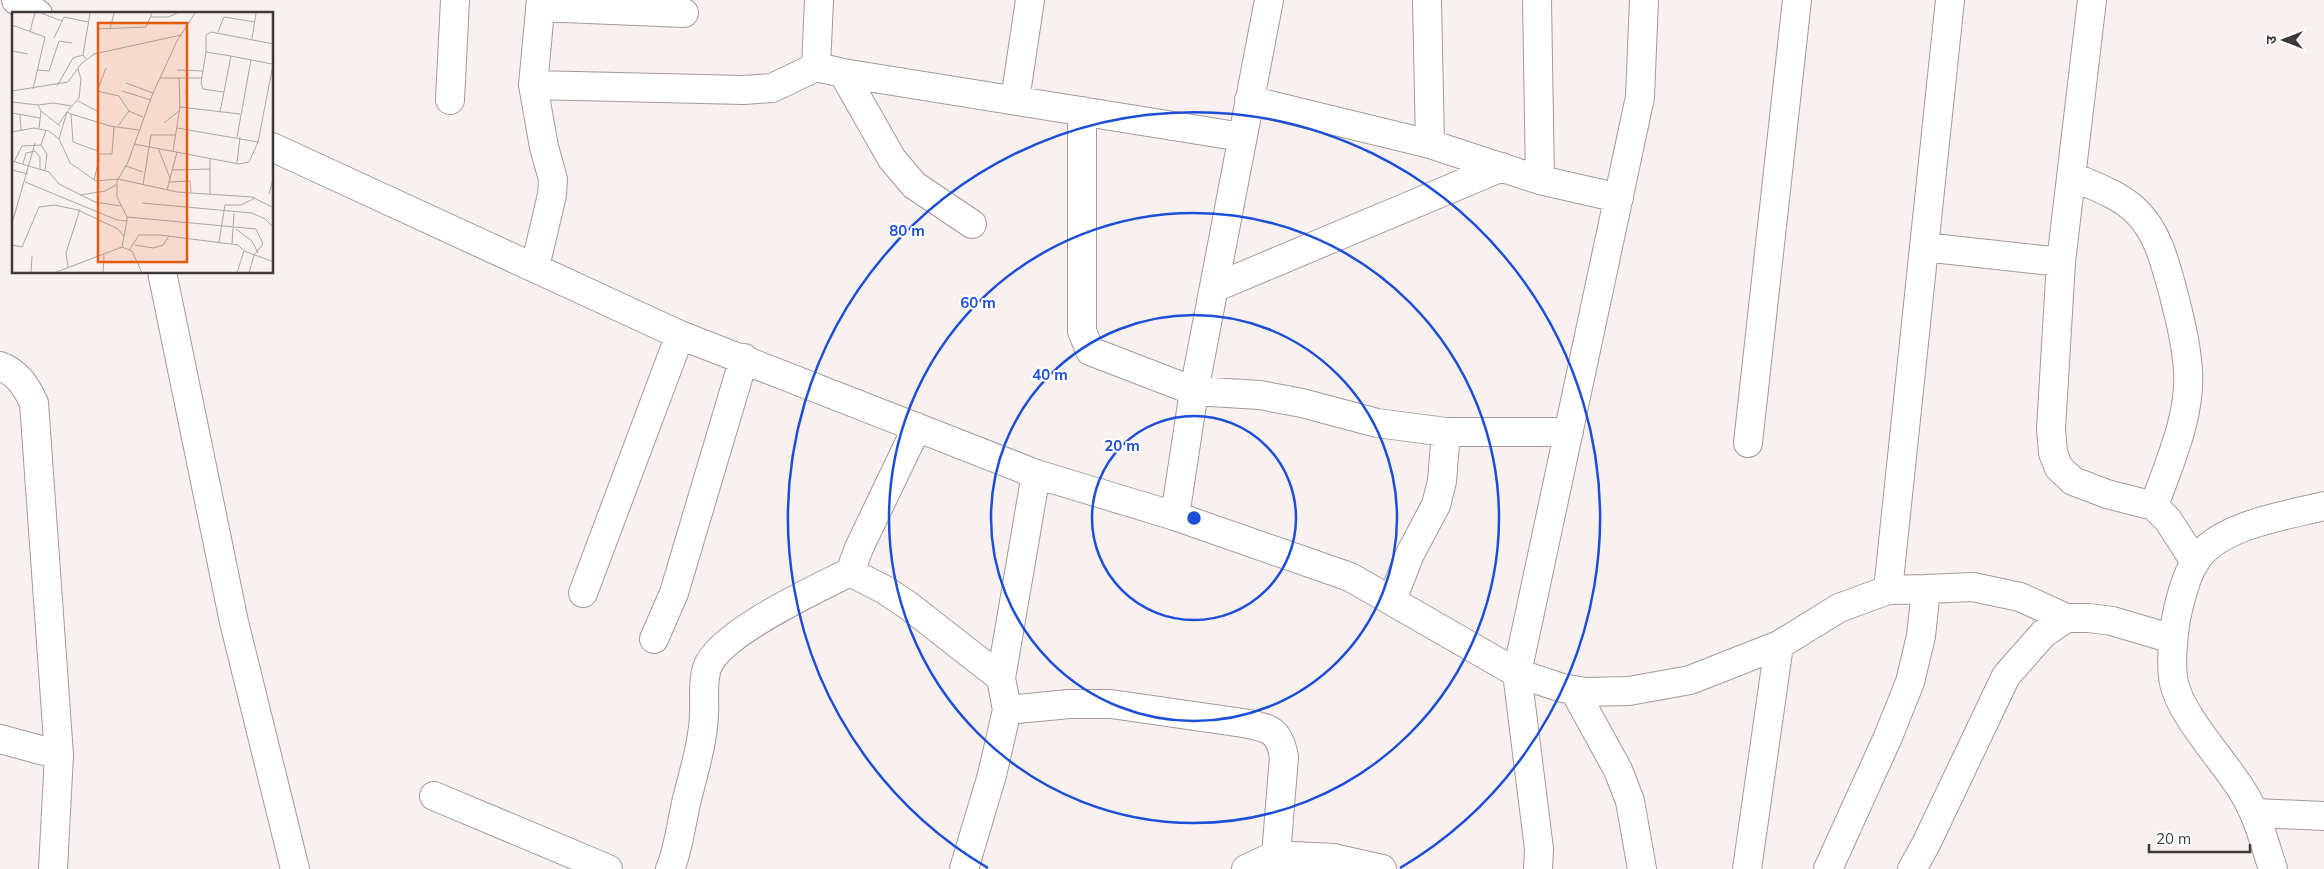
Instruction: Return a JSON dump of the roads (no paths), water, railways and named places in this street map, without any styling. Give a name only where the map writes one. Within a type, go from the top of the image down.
[{"type":"street","points":[[16,0],[35,12]]},
{"type":"street","points":[[450,100],[455,0]]},
{"type":"street","points":[[816,67],[819,0]]},
{"type":"street","points":[[1015,100],[1030,0]]},
{"type":"street","points":[[1175,516],[1194,391],[1249,100],[1270,0]]},
{"type":"street","points":[[1427,0],[1430,144]]},
{"type":"street","points":[[1537,0],[1540,180]]},
{"type":"street","points":[[1538,869],[1539,849],[1517,673],[1640,96],[1644,0]]},
{"type":"street","points":[[1748,443],[1797,0]]},
{"type":"street","points":[[1888,590],[1950,0]]},
{"type":"street","points":[[2092,0],[2061,262],[2051,429],[2053,453],[2059,468],[2073,481],[2107,494],[2154,506],[2168,520],[2195,562]]},
{"type":"street","points":[[535,267],[554,179],[544,147],[533,85],[540,3],[684,13]]},
{"type":"street","points":[[533,85],[744,90],[772,88],[816,67],[843,74],[1242,137]]},
{"type":"street","points":[[843,74],[892,159],[914,185],[972,224]]},
{"type":"street","points":[[1249,100],[1430,144],[1540,180],[1619,198]]},
{"type":"street","points":[[1082,111],[1082,331],[1090,351],[1109,360],[1194,391],[1260,395],[1302,403],[1377,423],[1446,432],[1569,432]]},
{"type":"street","points":[[274,148],[680,335],[744,358],[1036,474],[1175,516],[1350,577],[1517,673],[1536,681],[1586,692],[1629,691],[1690,680],[1779,645],[1839,608],[1888,590],[1973,587],[2020,597],[2066,618],[2112,621],[2173,639]]},
{"type":"street","points":[[1214,288],[1502,167]]},
{"type":"street","points":[[2071,176],[2120,199],[2137,212],[2155,235],[2165,262],[2183,331],[2188,372],[2186,405],[2181,431],[2154,506]]},
{"type":"street","points":[[1924,247],[2061,262]]},
{"type":"street","points":[[162,274],[234,622],[294,869]]},
{"type":"street","points":[[583,593],[680,335]]},
{"type":"street","points":[[654,639],[674,593],[744,358]]},
{"type":"street","points":[[0,366],[25,384],[34,403],[58,755],[53,869]]},
{"type":"street","points":[[670,869],[700,744],[707,667],[718,651],[733,637],[805,595],[850,572],[859,548],[917,427]]},
{"type":"street","points":[[1392,600],[1410,554],[1436,505],[1442,481],[1446,432]]},
{"type":"street","points":[[964,869],[994,767],[1007,710],[1001,678],[1036,474]]},
{"type":"street","points":[[2273,869],[2255,813],[2224,763],[2200,733],[2174,684],[2173,639],[2179,603],[2195,562],[2213,543],[2241,528],[2324,506]]},
{"type":"street","points":[[850,572],[909,606],[1001,678]]},
{"type":"street","points":[[1828,869],[1888,737],[1910,682],[1921,636],[1926,589]]},
{"type":"street","points":[[1912,869],[1926,844],[2006,676],[2043,634],[2066,618]]},
{"type":"street","points":[[1747,869],[1779,645]]},
{"type":"street","points":[[1574,690],[1603,740],[1624,785],[1630,801],[1642,869]]},
{"type":"street","points":[[1007,710],[1069,704],[1111,704],[1256,726],[1275,733],[1282,743],[1284,757],[1276,855]]},
{"type":"street","points":[[0,739],[58,755]]},
{"type":"street","points":[[434,796],[608,869]]},
{"type":"street","points":[[2255,813],[2324,816]]},
{"type":"street","points":[[1246,869],[1276,855],[1333,858],[1382,869]]}]
